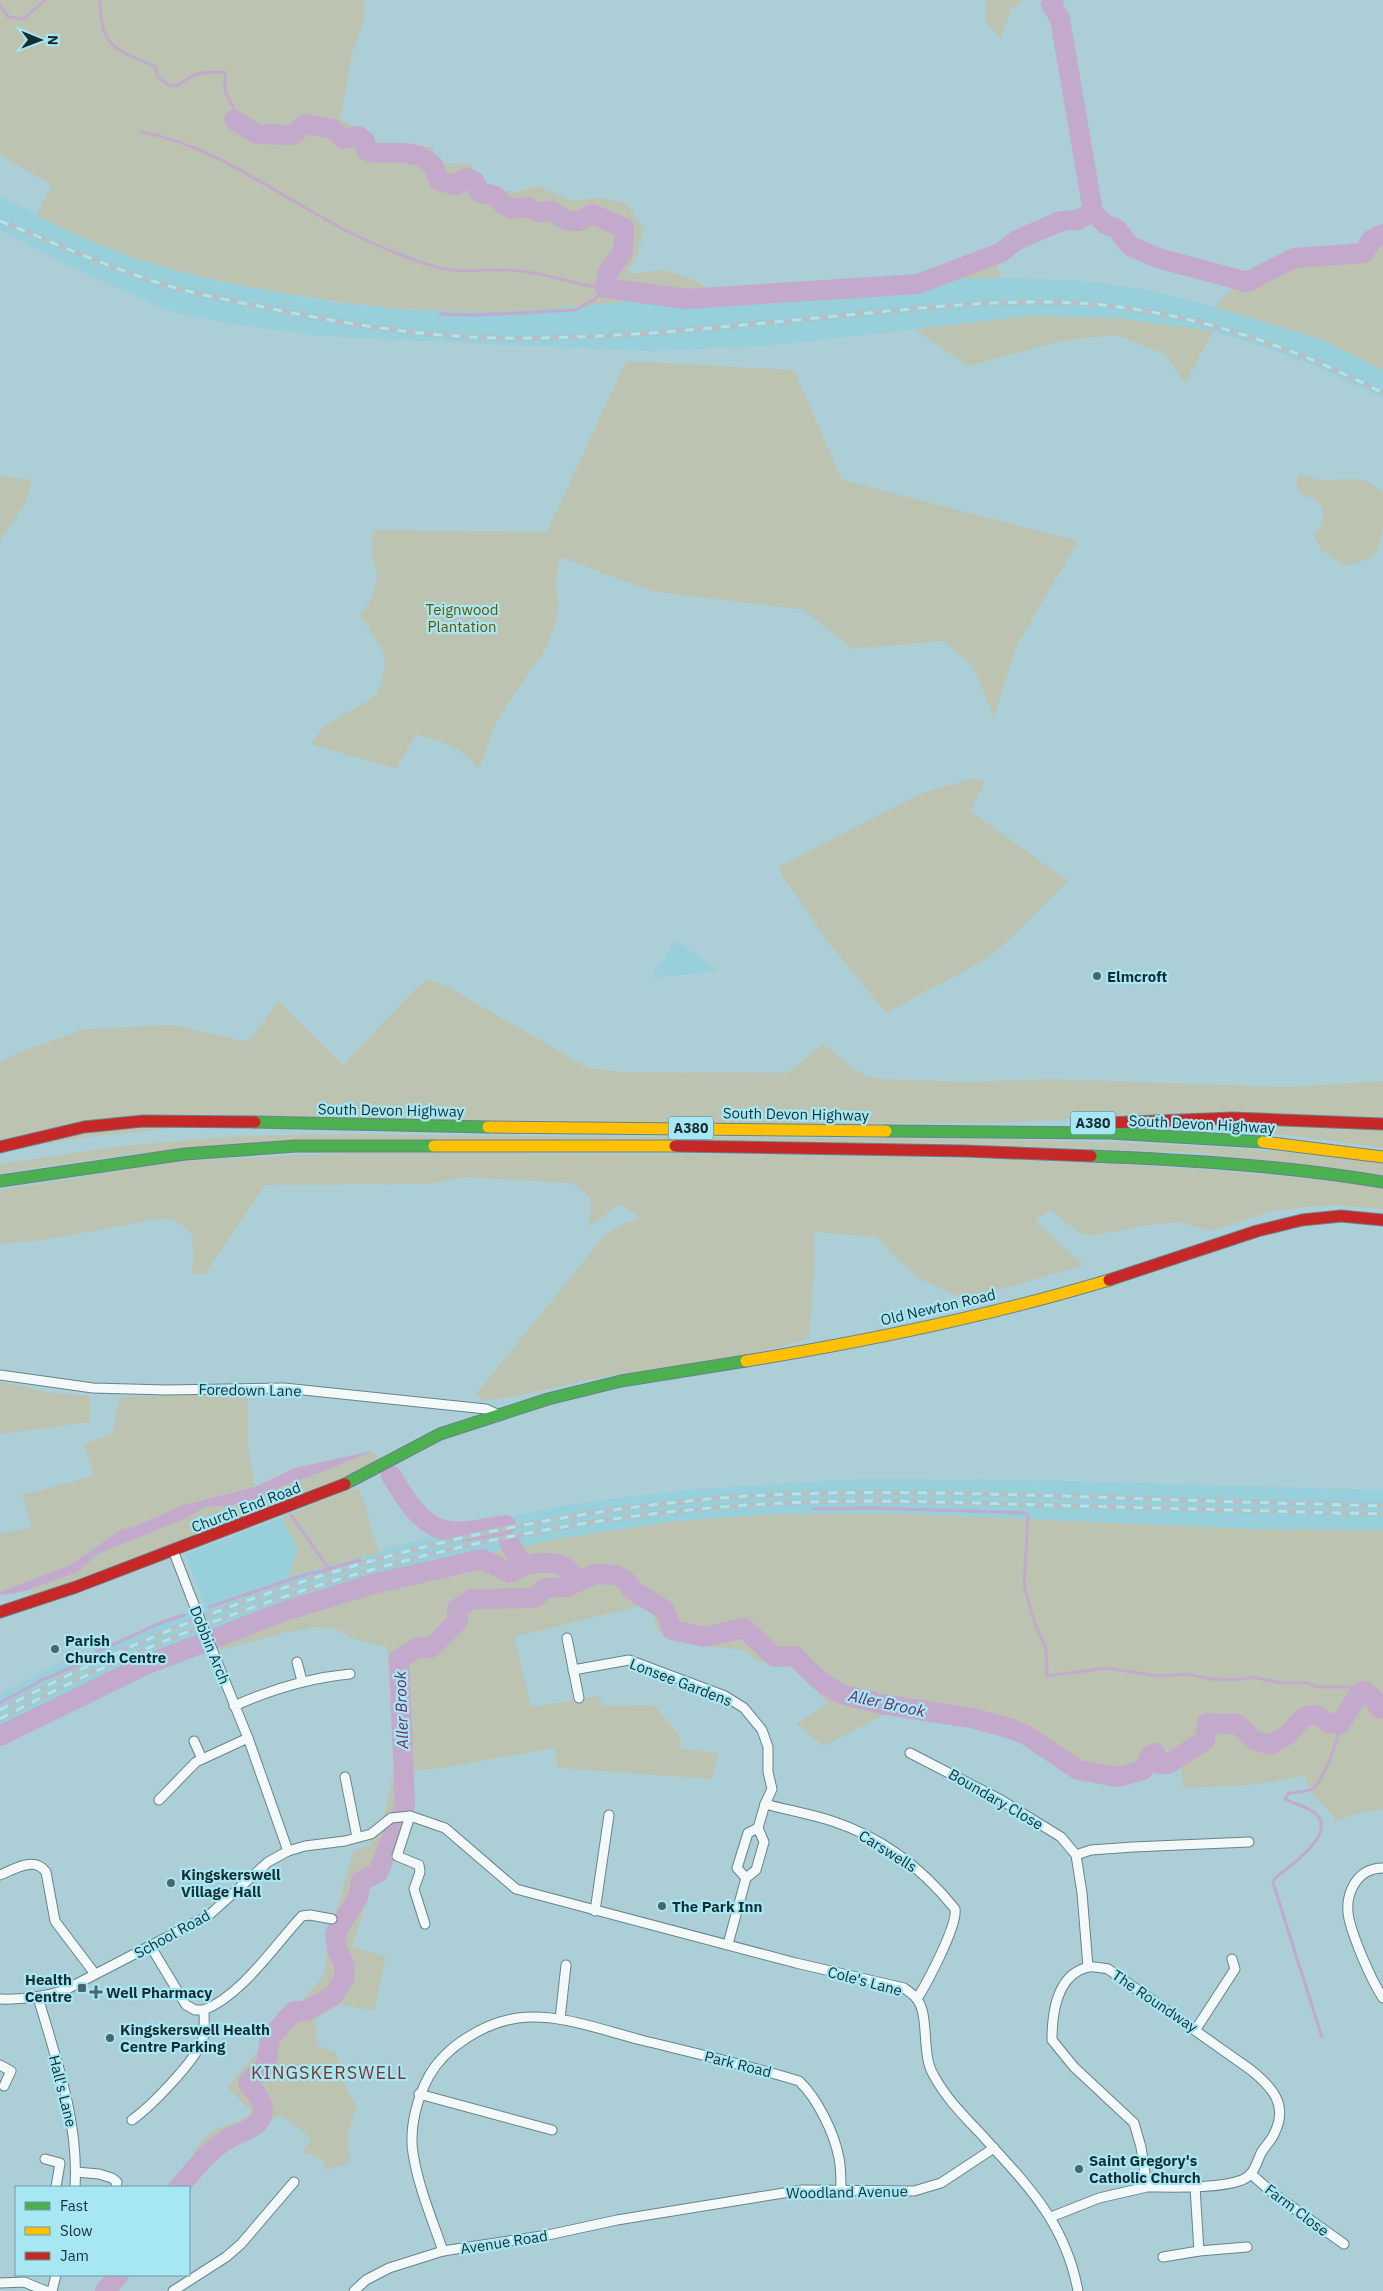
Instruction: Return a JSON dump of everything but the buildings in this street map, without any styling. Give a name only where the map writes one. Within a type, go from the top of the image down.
[{"type":"main road","name":"A380","points":[[972,1132],[1138,1119],[1214,1117],[1296,1118],[1383,1124]]},
{"type":"main road","name":"South Devon Highway","points":[[0,1147],[84,1127],[144,1121],[1109,1133],[1256,1142],[1383,1158]]},
{"type":"main road","name":"A380","points":[[0,1181],[185,1154],[296,1146],[660,1146],[964,1151],[1189,1160],[1342,1175],[1383,1182]]},
{"type":"main road","name":"Old Newton Road","points":[[496,1417],[548,1399],[621,1381],[823,1348],[969,1317],[1082,1288],[1158,1265],[1257,1231],[1302,1220],[1342,1216],[1383,1220]]},
{"type":"main road","name":"Church End Road","points":[[0,1612],[338,1488],[440,1434],[496,1417]]},
{"type":"street","name":"Foredown Lane","points":[[0,1375],[94,1388],[166,1390],[284,1388],[486,1409],[495,1413],[496,1417]]},
{"type":"street","name":"Dobbin Arch","points":[[173,1550],[248,1738],[288,1852]]},
{"type":"street","points":[[567,1638],[579,1698]]},
{"type":"street","name":"Lonsee Gardens","points":[[573,1670],[630,1660],[725,1696],[744,1708],[762,1730],[768,1747],[768,1772],[772,1789],[765,1804]]},
{"type":"street","points":[[297,1662],[302,1681]]},
{"type":"street","points":[[234,1706],[269,1690],[302,1681],[350,1674]]},
{"type":"street","points":[[159,1800],[196,1762],[248,1738]]},
{"type":"street","points":[[194,1741],[202,1760]]},
{"type":"street","name":"Boundary Close","points":[[910,1753],[1001,1800],[1061,1837],[1076,1855]]},
{"type":"street","points":[[345,1777],[357,1837]]},
{"type":"street","points":[[728,1944],[746,1878],[756,1870],[764,1842],[758,1828],[765,1804]]},
{"type":"street","name":"Carswells","points":[[765,1804],[832,1821],[863,1834],[917,1868],[955,1909],[956,1914],[950,1934],[917,1999]]},
{"type":"street","points":[[595,1911],[608,1815]]},
{"type":"street","points":[[408,1817],[397,1856],[419,1865],[420,1872],[414,1890],[425,1924]]},
{"type":"street","name":"School Road","points":[[0,1998],[19,2000],[63,1991],[208,1916],[268,1862],[305,1846],[371,1834],[391,1818],[408,1817],[445,1828],[516,1889],[595,1911]]},
{"type":"street","points":[[746,1878],[737,1868],[748,1833],[758,1828]]},
{"type":"street","points":[[1147,2187],[1142,2153],[1134,2123],[1074,2067],[1052,2040],[1054,2006],[1061,1988],[1071,1976],[1088,1967],[1076,1855],[1091,1850],[1125,1847],[1249,1842]]},
{"type":"street","points":[[0,1875],[30,1864],[36,1863],[42,1866],[46,1872],[55,1921],[95,1974]]},
{"type":"street","points":[[1383,1868],[1359,1877],[1352,1885],[1349,1918],[1373,1983],[1383,1998]]},
{"type":"street","name":"Cole's Lane","points":[[595,1911],[904,1988],[917,1999],[924,2018],[926,2056],[931,2071],[945,2095],[1030,2188],[1051,2217],[1068,2251],[1078,2291]]},
{"type":"street","points":[[151,1947],[186,2005],[195,2010],[204,2010],[216,2005],[256,1969],[302,1916],[332,1919]]},
{"type":"street","points":[[1196,2030],[1235,1969],[1232,1959]]},
{"type":"street","points":[[560,2019],[566,1965]]},
{"type":"street","name":"The Roundway","points":[[1088,1967],[1108,1969],[1196,2030],[1270,2085],[1276,2093],[1280,2115],[1275,2133],[1262,2152],[1251,2174]]},
{"type":"street","name":"Hall's Lane","points":[[38,1997],[66,2088],[75,2141],[75,2186]]},
{"type":"street","points":[[132,2120],[144,2111],[189,2062],[203,2039],[204,2010]]},
{"type":"street","name":"Park Road","points":[[443,2251],[421,2187],[412,2152],[419,2094],[434,2067],[457,2044],[482,2029],[518,2018],[560,2019],[799,2081],[811,2092],[826,2122],[839,2157],[841,2190]]},
{"type":"street","points":[[0,2065],[11,2071],[4,2086]]},
{"type":"street","points":[[419,2094],[552,2130]]},
{"type":"street","name":"Woodland Avenue","points":[[661,2214],[802,2190],[914,2191],[941,2183],[994,2148]]},
{"type":"street","points":[[46,2159],[60,2163],[56,2186]]},
{"type":"street","points":[[76,2172],[112,2178],[117,2182],[116,2186]]},
{"type":"street","points":[[1051,2217],[1099,2198],[1147,2187],[1195,2187],[1241,2180],[1251,2174]]},
{"type":"street","name":"Farm Close","points":[[1251,2174],[1274,2194],[1344,2244]]},
{"type":"street","points":[[172,2291],[226,2257],[241,2244],[294,2182]]},
{"type":"street","points":[[1195,2187],[1199,2251]]},
{"type":"street","name":"Avenue Road","points":[[354,2291],[366,2280],[388,2268],[443,2251],[548,2235],[617,2220],[661,2214]]},
{"type":"street","points":[[1163,2257],[1199,2251],[1248,2247]]},
{"type":"street","points":[[52,2291],[56,2276]]},
{"type":"street","points":[[0,2284],[25,2279],[46,2291]]},
{"type":"shaded area","points":[[0,195],[55,225],[129,257],[223,282],[331,302],[409,310],[531,310],[746,289],[903,280],[1001,278],[1072,280],[1143,289],[1227,310],[1323,340],[1383,370],[1383,399],[1328,371],[1268,348],[1213,331],[1116,318],[1029,316],[764,346],[649,351],[321,336],[226,323],[171,312],[71,267],[0,230]]},
{"type":"shaded area","points":[[676,941],[692,952],[719,971],[651,978]]},
{"type":"shaded area","points":[[372,1451],[320,1473],[282,1486],[267,1496],[228,1506],[207,1506],[184,1519],[98,1554],[78,1572],[22,1592],[0,1595],[0,1592],[70,1565],[122,1529],[134,1527],[183,1505],[255,1487],[295,1468]]},
{"type":"shaded area","points":[[860,1479],[1025,1480],[1383,1490],[1383,1530],[1256,1529],[882,1513],[779,1514],[676,1521],[563,1538],[443,1562],[215,1632],[110,1677],[0,1735],[0,1695],[56,1664],[205,1606],[186,1554],[282,1518],[298,1550],[289,1576],[500,1518],[583,1503],[684,1490]]},
{"type":"green space","points":[[0,0],[365,0],[363,23],[353,50],[340,119],[384,146],[406,143],[432,147],[440,163],[470,164],[480,181],[498,190],[516,192],[538,186],[572,201],[600,198],[627,204],[644,229],[637,255],[627,274],[664,270],[695,281],[713,292],[498,312],[396,308],[295,295],[204,277],[146,261],[90,241],[37,215],[52,185],[0,155]]},
{"type":"green space","points":[[986,0],[1023,0],[1011,9],[1001,39],[986,23]]},
{"type":"green space","points":[[1377,230],[1383,231],[1383,370],[1323,340],[1215,307],[1240,280],[1284,259],[1350,248]]},
{"type":"green space","points":[[993,250],[1001,278],[903,280]]},
{"type":"green space","points":[[1029,316],[1116,318],[1213,331],[1185,384],[1165,354],[1116,335],[1064,340],[968,366],[915,329]]},
{"type":"green space","name":"Teignwood Plantation","points":[[626,361],[794,370],[842,480],[1078,541],[1017,645],[994,717],[972,665],[943,641],[853,649],[804,610],[651,591],[560,557],[556,580],[557,619],[544,652],[503,710],[493,730],[483,760],[477,768],[472,761],[458,750],[442,742],[416,734],[396,769],[313,745],[312,742],[323,727],[373,698],[382,683],[385,663],[383,650],[360,615],[370,601],[376,584],[377,575],[372,556],[373,530],[547,532]]},
{"type":"green space","points":[[0,476],[32,480],[27,500],[0,541]]},
{"type":"green space","points":[[1299,476],[1320,480],[1363,480],[1377,487],[1383,494],[1383,529],[1374,557],[1346,566],[1322,551],[1314,537],[1323,517],[1322,507],[1314,499],[1302,495],[1297,490],[1296,483]]},
{"type":"green space","points":[[974,778],[985,783],[970,811],[1068,881],[1000,948],[981,962],[886,1013],[832,947],[778,867],[922,793]]},
{"type":"green space","points":[[429,979],[450,988],[588,1068],[621,1072],[788,1073],[823,1044],[855,1070],[868,1077],[882,1079],[965,1082],[1050,1079],[1287,1087],[1383,1081],[1383,1118],[1185,1113],[992,1123],[205,1125],[71,1139],[0,1152],[0,1062],[15,1054],[85,1029],[172,1025],[249,1042],[278,1001],[343,1065],[416,988]]},
{"type":"green space","points":[[1149,1123],[1383,1130],[1383,1148],[1298,1136],[1235,1130],[1149,1128]]},
{"type":"green space","points":[[336,1134],[969,1139],[1107,1142],[1245,1149],[1383,1161],[1383,1175],[1201,1153],[932,1143],[137,1153],[0,1173],[0,1164],[121,1146],[240,1136]]},
{"type":"green space","points":[[341,1153],[772,1155],[972,1158],[1109,1164],[1246,1173],[1383,1188],[1383,1209],[1336,1205],[1305,1207],[1272,1211],[1212,1231],[1178,1222],[1142,1226],[1097,1235],[1081,1234],[1050,1210],[1035,1221],[1083,1265],[999,1290],[973,1303],[920,1279],[891,1253],[877,1237],[814,1232],[815,1258],[809,1338],[735,1357],[608,1376],[482,1401],[476,1394],[605,1235],[624,1224],[640,1218],[620,1204],[588,1227],[591,1211],[590,1200],[584,1192],[570,1183],[463,1177],[430,1184],[265,1185],[205,1274],[191,1274],[194,1255],[191,1232],[176,1221],[161,1218],[45,1240],[0,1244],[0,1190],[183,1161]]},
{"type":"green space","points":[[0,1382],[53,1393],[90,1396],[90,1422],[0,1434]]},
{"type":"green space","points":[[248,1392],[248,1447],[255,1487],[183,1505],[134,1527],[122,1529],[70,1565],[0,1592],[0,1534],[32,1527],[22,1495],[94,1476],[84,1445],[112,1433],[120,1397]]},
{"type":"green space","points":[[372,1451],[380,1459],[328,1485],[34,1596],[31,1589],[78,1572],[98,1554],[184,1519],[207,1506],[228,1506],[267,1496],[282,1486],[320,1473]]},
{"type":"green space","points":[[358,1489],[362,1496],[379,1553],[288,1576],[298,1550],[282,1518],[342,1491]]},
{"type":"green space","points":[[882,1513],[1256,1529],[1383,1530],[1383,1810],[1365,1811],[1336,1821],[1330,1811],[1314,1797],[1305,1776],[1249,1785],[1183,1788],[1181,1766],[1147,1766],[1123,1775],[1105,1779],[1069,1761],[1028,1733],[988,1719],[898,1707],[824,1746],[796,1724],[828,1704],[794,1665],[756,1661],[745,1650],[695,1645],[659,1632],[648,1604],[514,1637],[531,1707],[599,1696],[603,1706],[654,1705],[680,1737],[680,1749],[718,1753],[713,1779],[558,1768],[554,1748],[434,1769],[413,1770],[410,1811],[393,1812],[384,1817],[394,1771],[387,1647],[350,1638],[339,1630],[318,1627],[287,1632],[221,1650],[215,1632],[358,1586],[443,1562],[563,1538],[676,1521],[779,1514]]},
{"type":"green space","points":[[388,1825],[403,1825],[383,1881],[364,1885],[363,1914],[352,1947],[386,1957],[374,2011],[340,2004],[315,2019],[317,2045],[335,2052],[347,2078],[344,2084],[357,2107],[348,2134],[351,2162],[326,2170],[322,2160],[303,2152],[311,2138],[280,2114],[257,2133],[221,2148],[185,2186],[179,2186],[194,2152],[205,2138],[221,2127],[241,2120],[252,2112],[227,2087],[324,1975],[331,1928],[354,1850],[371,1845],[375,1834]]},
{"type":"waterway","points":[[0,5],[8,17],[24,19],[45,0]]},
{"type":"waterway","points":[[100,0],[103,29],[107,38],[121,51],[156,67],[157,76],[170,86],[179,84],[199,73],[225,72],[225,92],[233,106],[234,120]]},
{"type":"waterway","points":[[1054,0],[1051,4],[1060,19],[1093,212]]},
{"type":"waterway","points":[[234,120],[257,134],[293,135],[305,124],[333,129],[343,139],[358,136],[365,141],[366,150],[372,153],[404,153],[420,156],[433,165],[439,181],[456,185],[466,178],[475,182],[479,192],[496,196],[503,204],[512,209],[527,207],[538,212],[552,211],[567,221],[579,221],[592,214],[624,228],[623,252],[608,272],[605,288],[686,299],[918,284],[1000,253],[1017,240],[1061,221],[1077,220],[1093,212],[1105,224],[1117,229],[1130,246],[1158,258],[1247,282],[1294,258],[1364,253],[1371,240],[1383,234]]},
{"type":"waterway","points":[[141,132],[195,148],[221,160],[345,230],[428,265],[452,270],[520,271],[605,288]]},
{"type":"waterway","points":[[440,314],[478,315],[575,310],[594,300],[605,288]]},
{"type":"waterway","points":[[391,1475],[413,1508],[435,1527],[459,1532],[506,1525]]},
{"type":"waterway","points":[[814,1509],[873,1508],[1026,1513],[1028,1517],[1024,1586],[1035,1624],[1046,1648],[1047,1676],[1107,1668],[1158,1676],[1188,1674],[1210,1679],[1235,1680],[1253,1677],[1281,1683],[1308,1683],[1316,1687],[1348,1687],[1364,1691]]},
{"type":"waterway","points":[[291,1515],[329,1569]]},
{"type":"waterway","points":[[509,1542],[522,1565]]},
{"type":"waterway","points":[[0,1736],[143,1666],[285,1611],[373,1584],[482,1559],[510,1573],[536,1563],[551,1563],[567,1568],[579,1581]]},
{"type":"waterway","points":[[209,1607],[310,1573],[359,1560],[363,1563]]},
{"type":"waterway","name":"Aller Brook","points":[[180,2186],[203,2159],[217,2147],[251,2128],[259,2121],[263,2112],[262,2104],[248,2082],[266,2065],[270,2038],[294,2011],[306,2011],[333,1996],[344,1978],[345,1966],[337,1949],[335,1934],[358,1897],[361,1881],[378,1873],[405,1805],[399,1659],[419,1647],[431,1648],[458,1621],[457,1609],[472,1599],[534,1598],[546,1588],[567,1587],[595,1574],[616,1575],[626,1581],[632,1590],[665,1610],[672,1630],[705,1637],[744,1628],[775,1657],[795,1656],[824,1684],[845,1695],[880,1704],[971,1718],[1012,1729],[1026,1735],[1078,1770],[1118,1777],[1143,1770],[1150,1756],[1155,1753],[1160,1764],[1168,1764],[1205,1740],[1207,1723],[1237,1724],[1254,1740],[1270,1745],[1287,1735],[1307,1716],[1315,1715],[1330,1723],[1340,1724],[1359,1694],[1364,1691],[1372,1697],[1380,1709],[1383,1707]]},
{"type":"waterway","points":[[366,1577],[368,1586]]},
{"type":"waterway","points":[[0,1703],[40,1681],[85,1662],[95,1653],[160,1623],[184,1615]]},
{"type":"waterway","points":[[1322,2037],[1273,1883],[1275,1878],[1308,1850],[1320,1832],[1321,1823],[1317,1815],[1285,1799],[1289,1793],[1310,1790],[1316,1785],[1330,1759],[1340,1724]]},
{"type":"waterway","name":"Aller Brook","points":[[105,2291],[118,2276]]},
{"type":"railway","points":[[0,221],[103,263],[178,289],[321,318],[408,332],[496,338],[587,337],[677,331],[968,304],[1078,303],[1158,313],[1235,332],[1310,359],[1383,393]]},
{"type":"railway","points":[[0,1710],[88,1666],[178,1627],[270,1593],[363,1563],[458,1539],[555,1519],[652,1505],[749,1496],[827,1493],[984,1494],[1383,1506]]},
{"type":"railway","points":[[0,1719],[87,1675],[177,1636],[269,1602],[363,1572],[458,1548],[554,1528],[652,1514],[749,1505],[858,1501],[1383,1514]]},
{"type":"traffic: fast","points":[[255,1122],[488,1127]]},
{"type":"traffic: fast","points":[[886,1131],[1109,1133],[1263,1142]]},
{"type":"traffic: fast","points":[[0,1181],[185,1154],[296,1146],[434,1146]]},
{"type":"traffic: fast","points":[[1091,1156],[1238,1164],[1347,1176],[1383,1182]]},
{"type":"traffic: fast","points":[[345,1484],[440,1434],[548,1399],[621,1381],[746,1361]]},
{"type":"traffic: slow","points":[[488,1127],[886,1131]]},
{"type":"traffic: slow","points":[[1263,1142],[1383,1157]]},
{"type":"traffic: slow","points":[[434,1146],[675,1146]]},
{"type":"traffic: slow","points":[[746,1361],[837,1345],[974,1316],[1109,1280]]},
{"type":"traffic: jam","points":[[1081,1124],[1232,1118],[1383,1124]]},
{"type":"traffic: jam","points":[[0,1147],[84,1127],[143,1121],[255,1122]]},
{"type":"traffic: jam","points":[[675,1146],[964,1151],[1091,1156]]},
{"type":"traffic: jam","points":[[1109,1280],[1257,1231],[1302,1220],[1341,1216],[1383,1220]]},
{"type":"traffic: jam","points":[[0,1612],[76,1587],[345,1484]]},
{"type":"place","name":"Elmcroft","points":[[1097,976]]},
{"type":"place","name":"Parish Church Centre","points":[[55,1649]]},
{"type":"place","name":"Kingskerswell Village Hall","points":[[171,1883]]},
{"type":"place","name":"The Park Inn","points":[[662,1906]]},
{"type":"place","name":"Health Centre","points":[[82,1988]]},
{"type":"place","name":"Well Pharmacy","points":[[96,1992]]},
{"type":"place","name":"Kingskerswell Health Centre Parking","points":[[110,2038]]},
{"type":"place","name":"Saint Gregory's Catholic Church","points":[[1079,2169]]},
{"type":"district","name":"KINGSKERSWELL","points":[[329,2072]]}]
